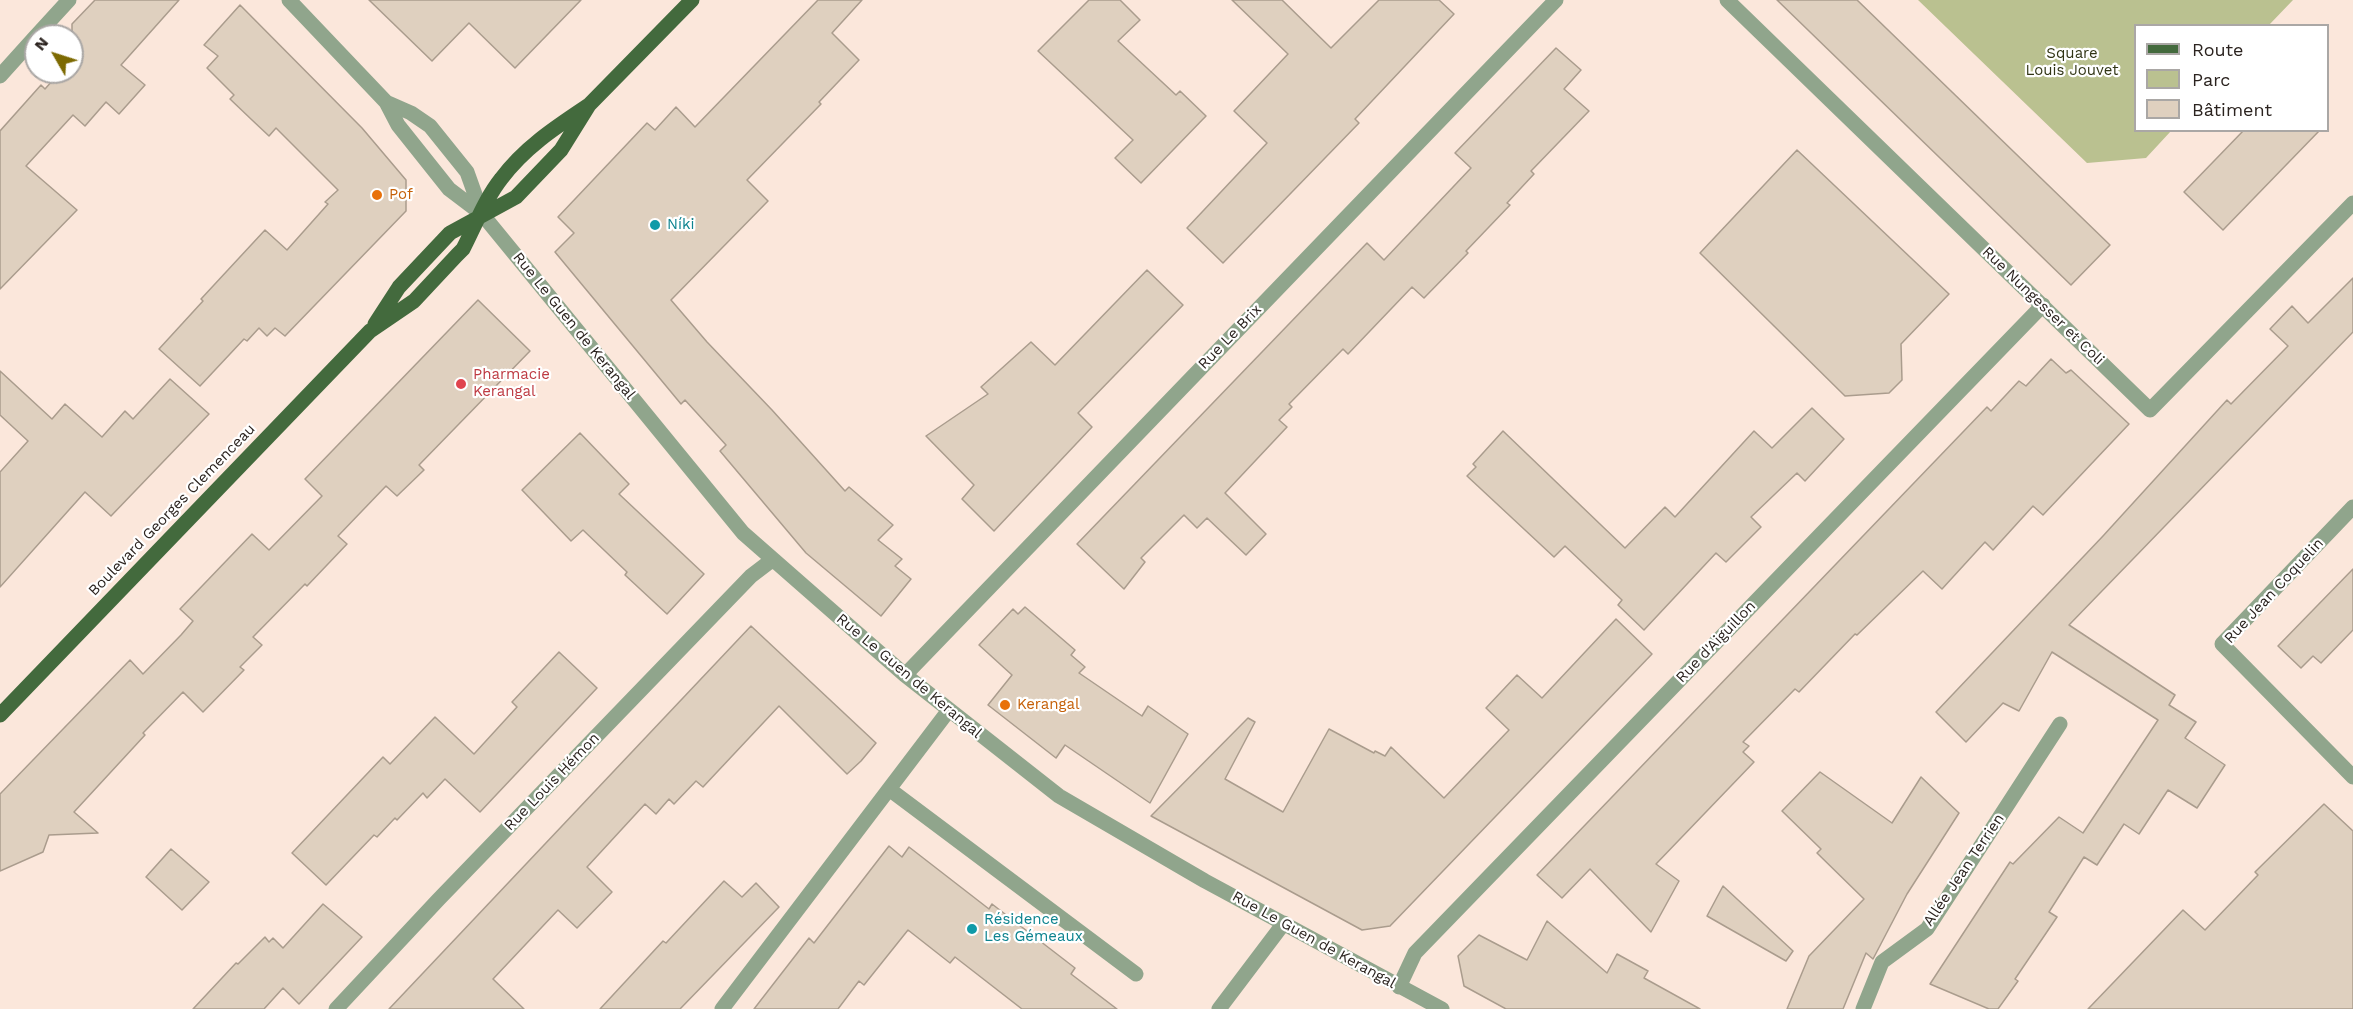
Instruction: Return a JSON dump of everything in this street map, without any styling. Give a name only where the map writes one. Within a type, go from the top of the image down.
[{"type":"main road","name":"Boulevard Georges Clemenceau","points":[[0,715],[370,331],[399,287],[433,250],[450,233],[516,197],[561,150],[590,105],[692,0]]},
{"type":"main road","name":"Boulevard Georges Clemenceau","points":[[370,331],[414,301],[464,249],[500,180],[545,133],[590,105]]},
{"type":"street","points":[[47,24],[69,0]]},
{"type":"street","name":"Rue Le Guen de Kerangal","points":[[290,0],[386,102],[398,125],[449,189],[482,214],[743,533],[772,560],[905,675],[1059,796],[1205,881],[1442,1009]]},
{"type":"street","name":"Rue Le Brix","points":[[905,675],[1556,0]]},
{"type":"street","name":"Rue Nungesser et Coli","points":[[1727,0],[2150,410],[2353,203]]},
{"type":"street","points":[[0,76],[24,49]]},
{"type":"street","name":"Rue Le Guen de Kerangal","points":[[386,102],[411,113],[430,126],[467,172],[482,214]]},
{"type":"street","name":"Rue d'Aiguillon","points":[[1399,987],[1415,953],[2043,305]]},
{"type":"street","name":"Rue Jean Coquelin","points":[[2353,507],[2222,644],[2353,777]]},
{"type":"street","name":"Rue Louis Hémon","points":[[336,1009],[751,576],[772,560]]},
{"type":"street","points":[[722,1009],[949,710]]},
{"type":"street","name":"Allée Jean Terrien","points":[[1863,1009],[1882,962],[1927,929],[2060,724]]},
{"type":"street","points":[[889,789],[1136,974]]},
{"type":"street","points":[[1219,1009],[1284,923]]},
{"type":"green space","name":"Square Louis Jouvet","points":[[1918,0],[2293,0],[2270,24],[2134,24],[2134,132],[2170,132],[2146,158],[2087,163]]},
{"type":"building","points":[[95,0],[179,0],[121,65],[145,85],[119,114],[106,102],[85,126],[73,115],[26,166],[77,210],[0,289],[0,131],[41,85],[45,89],[49,84],[84,84],[84,24],[72,24]]},
{"type":"building","points":[[369,0],[581,0],[515,68],[469,23],[432,61]]},
{"type":"building","points":[[818,0],[862,0],[832,33],[859,60],[819,102],[821,104],[747,180],[768,201],[671,300],[845,491],[849,487],[893,525],[878,540],[902,559],[895,566],[911,579],[881,616],[806,553],[720,451],[726,445],[685,400],[681,404],[555,252],[574,233],[558,217],[647,123],[655,130],[676,107],[695,127]]},
{"type":"building","points":[[1089,0],[1120,0],[1140,20],[1118,41],[1176,95],[1180,91],[1206,116],[1141,183],[1115,158],[1133,140],[1038,51]]},
{"type":"building","points":[[1232,0],[1282,0],[1331,48],[1379,0],[1439,0],[1454,14],[1355,119],[1359,123],[1223,263],[1187,228],[1267,143],[1234,111],[1288,54]]},
{"type":"building","points":[[1777,0],[1857,0],[2110,245],[2071,285]]},
{"type":"building","points":[[240,5],[362,128],[406,180],[406,211],[285,336],[275,328],[267,336],[259,328],[247,341],[244,339],[200,386],[159,349],[203,301],[201,299],[265,230],[287,250],[328,204],[325,202],[338,190],[276,128],[269,136],[230,99],[234,95],[207,68],[218,56],[204,45]]},
{"type":"building","points":[[1556,48],[1581,70],[1564,89],[1589,111],[1531,171],[1534,174],[1507,203],[1510,205],[1424,298],[1412,287],[1348,354],[1343,349],[1289,404],[1292,407],[1279,420],[1287,427],[1225,493],[1266,534],[1246,555],[1207,518],[1197,528],[1184,515],[1141,558],[1145,562],[1124,589],[1077,544],[1367,243],[1384,260],[1471,168],[1455,153]]},
{"type":"building","points":[[2242,132],[2318,132],[2223,230],[2184,192]]},
{"type":"building","points":[[1797,150],[1949,294],[1901,344],[1902,380],[1889,393],[1845,396],[1700,253]]},
{"type":"building","points":[[1147,270],[1183,305],[1078,413],[1092,427],[994,531],[962,499],[974,485],[926,436],[988,394],[981,387],[1031,342],[1055,365]]},
{"type":"building","points":[[2353,278],[2353,332],[2069,625],[2175,695],[2169,705],[2196,722],[2185,738],[2225,765],[2197,808],[2168,790],[2139,834],[2124,824],[2097,865],[2084,857],[2049,912],[2057,917],[2015,979],[2018,981],[1998,1009],[1989,1009],[1930,984],[2010,862],[2013,864],[2059,817],[2083,833],[2158,720],[2052,652],[2019,711],[2003,703],[1966,742],[1936,712],[2103,536],[2227,400],[2231,404],[2288,346],[2270,329],[2292,306],[2308,323]]},
{"type":"building","points":[[478,300],[530,351],[419,465],[424,470],[397,496],[386,486],[338,536],[347,544],[253,637],[262,645],[240,667],[244,670],[203,712],[183,692],[143,733],[145,735],[74,812],[98,833],[49,835],[43,852],[0,871],[0,794],[130,660],[143,674],[181,635],[193,621],[180,609],[252,534],[269,550],[322,496],[305,479]]},
{"type":"building","points":[[2051,359],[2066,373],[2071,370],[2129,424],[2043,515],[2033,506],[1993,550],[1985,542],[1942,589],[1923,571],[1857,635],[1855,634],[1799,692],[1795,689],[1743,742],[1749,746],[1743,752],[1754,762],[1656,864],[1679,881],[1651,932],[1590,869],[1562,898],[1537,875],[1987,407],[1991,411],[2019,381],[2026,386]]},
{"type":"building","points":[[0,371],[52,419],[65,404],[102,437],[125,411],[133,419],[170,379],[209,414],[111,516],[85,492],[0,587],[0,472],[28,441],[0,415]]},
{"type":"building","points":[[1812,408],[1844,439],[1805,481],[1797,473],[1751,517],[1761,527],[1726,562],[1716,553],[1644,630],[1618,605],[1622,600],[1565,546],[1554,557],[1467,476],[1476,467],[1473,464],[1503,431],[1625,548],[1665,507],[1675,517],[1754,431],[1772,448]]},
{"type":"building","points":[[580,433],[629,484],[619,494],[704,574],[667,614],[625,575],[627,572],[583,530],[571,541],[522,490]]},
{"type":"building","points":[[2353,569],[2353,630],[2321,663],[2313,656],[2301,668],[2278,646]]},
{"type":"building","points":[[1025,607],[1075,650],[1071,655],[1085,667],[1079,673],[1142,716],[1148,706],[1188,734],[1150,803],[1065,745],[1056,758],[988,705],[1012,675],[979,645],[1013,609],[1018,614]]},
{"type":"building","points":[[1616,619],[1652,654],[1390,926],[1362,930],[1151,816],[1248,718],[1255,722],[1225,779],[1283,812],[1329,729],[1374,753],[1375,751],[1385,756],[1391,747],[1444,798],[1509,730],[1486,708],[1517,675],[1542,698]]},
{"type":"building","points":[[751,626],[876,743],[861,761],[847,774],[779,706],[703,787],[696,781],[674,804],[669,799],[656,814],[645,804],[587,867],[612,892],[577,928],[558,910],[493,979],[524,1009],[389,1009]]},
{"type":"building","points":[[559,652],[597,688],[480,812],[445,779],[427,798],[423,793],[397,820],[395,818],[377,837],[374,835],[326,885],[292,853],[383,757],[390,764],[435,717],[474,754],[517,707],[512,702]]},
{"type":"building","points":[[1820,772],[1892,823],[1921,777],[1959,813],[1907,894],[1873,959],[1866,953],[1843,1009],[1787,1009],[1809,956],[1864,899],[1817,853],[1821,849],[1782,811]]},
{"type":"building","points":[[2324,804],[2353,831],[2353,1009],[2088,1009],[2183,910],[2205,930],[2258,875],[2255,872]]},
{"type":"building","name":"Résidence Les Gémeaux","points":[[889,846],[902,857],[909,847],[989,909],[992,904],[1075,968],[1071,974],[1117,1009],[1022,1009],[955,957],[950,963],[908,930],[864,985],[859,981],[838,1009],[754,1009],[809,938],[814,943]]},
{"type":"building","points":[[171,849],[209,882],[182,910],[146,877]]},
{"type":"building","points":[[724,881],[742,897],[756,883],[779,907],[680,1009],[600,1009],[663,941],[666,943]]},
{"type":"building","points":[[1723,886],[1793,951],[1786,961],[1707,916]]},
{"type":"building","points":[[323,904],[362,937],[299,1004],[283,988],[264,1009],[193,1009],[236,963],[238,964],[265,937],[269,942],[273,938],[283,948]]},
{"type":"building","points":[[1547,921],[1607,973],[1617,954],[1648,971],[1644,978],[1700,1009],[1506,1009],[1464,986],[1458,956],[1479,935],[1527,960]]},
{"type":"place","name":"Pof","points":[[377,195]]},
{"type":"place","name":"Níki","points":[[655,225]]},
{"type":"place","name":"Pharmacie Kerangal","points":[[461,384]]},
{"type":"place","name":"Kerangal","points":[[1005,705]]},
{"type":"place","name":"Résidence Les Gémeaux","points":[[972,929]]}]
